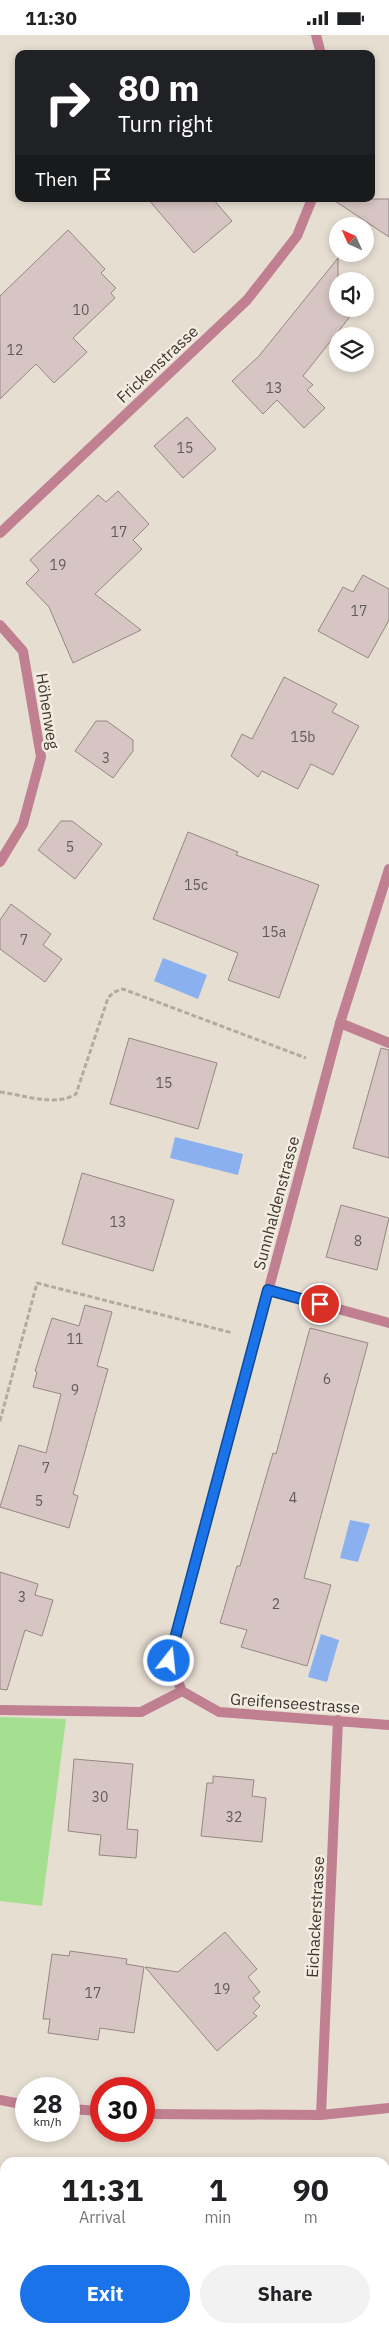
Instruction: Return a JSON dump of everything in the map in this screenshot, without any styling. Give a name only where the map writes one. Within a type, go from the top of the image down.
[{"type":"street","points":[[316,35],[320,50]]},
{"type":"street","name":"Frickenstrasse","points":[[0,533],[247,300],[297,236],[311,202]]},
{"type":"street","name":"Höhenweg","points":[[0,625],[23,651],[41,757],[22,824],[0,862]]},
{"type":"street","name":"Sunnhaldenstrasse","points":[[182,1691],[169,1661],[340,1023],[389,869]]},
{"type":"street","points":[[340,1023],[389,1043]]},
{"type":"street","points":[[268,1290],[389,1323]]},
{"type":"street","points":[[0,1710],[141,1712],[182,1691]]},
{"type":"street","name":"Greifenseestrasse","points":[[182,1691],[219,1712],[389,1725]]},
{"type":"street","name":"Eichackerstrasse","points":[[321,2115],[338,1720]]},
{"type":"street","points":[[0,2100],[15,2103]]},
{"type":"street","points":[[155,2114],[321,2115],[389,2108]]},
{"type":"path","points":[[0,1092],[53,1100],[67,1099],[76,1094],[108,998],[114,991],[123,989],[309,1059]]},
{"type":"path","points":[[0,1421],[37,1283],[236,1334]]},
{"type":"green space","points":[[0,1717],[66,1719],[42,1906],[0,1901]]},
{"type":"water","points":[[163,958],[207,975],[198,999],[154,981]]},
{"type":"water","points":[[175,1137],[243,1154],[238,1175],[170,1158]]},
{"type":"water","points":[[350,1520],[370,1524],[358,1562],[340,1558]]},
{"type":"water","points":[[321,1634],[339,1640],[327,1682],[308,1677]]},
{"type":"building","points":[[375,199],[389,199],[389,237],[374,227],[374,217],[359,217],[336,202],[375,202]]},
{"type":"building","points":[[151,202],[216,202],[232,221],[194,253]]},
{"type":"building","points":[[68,230],[105,269],[101,273],[116,288],[111,293],[115,298],[73,338],[87,352],[54,383],[36,364],[0,399],[0,296]]},
{"type":"building","points":[[334,263],[338,263],[338,272],[329,272],[329,317],[350,317],[342,327],[329,327],[329,343],[303,376],[313,385],[307,390],[325,408],[304,428],[277,400],[263,414],[232,381],[259,356]]},
{"type":"building","points":[[187,417],[216,449],[183,478],[154,446]]},
{"type":"building","points":[[118,491],[149,524],[133,540],[142,549],[95,594],[141,630],[73,663],[49,607],[26,583],[39,570],[30,560],[98,495],[106,502]]},
{"type":"building","points":[[363,575],[389,589],[389,620],[368,658],[318,631],[343,587],[353,592]]},
{"type":"building","points":[[284,677],[337,704],[332,712],[359,726],[333,775],[311,764],[298,789],[262,771],[258,777],[231,756],[242,734],[252,739]]},
{"type":"building","points":[[96,721],[107,721],[133,740],[133,751],[113,778],[75,751]]},
{"type":"building","points":[[61,821],[72,821],[102,844],[75,879],[38,850]]},
{"type":"building","points":[[188,832],[238,852],[236,855],[319,885],[279,998],[228,980],[238,953],[153,919]]},
{"type":"building","points":[[11,904],[51,934],[43,945],[62,959],[45,982],[0,949],[0,920]]},
{"type":"building","points":[[129,1038],[217,1063],[198,1129],[110,1104]]},
{"type":"building","points":[[381,1048],[389,1050],[389,1158],[353,1148]]},
{"type":"building","points":[[82,1173],[174,1200],[153,1271],[62,1244]]},
{"type":"building","points":[[341,1205],[389,1218],[377,1270],[326,1257]]},
{"type":"building","points":[[85,1305],[112,1312],[97,1366],[108,1369],[73,1494],[78,1496],[69,1528],[0,1507],[19,1445],[46,1453],[61,1394],[33,1387],[37,1372],[35,1371],[52,1318],[79,1326]]},
{"type":"building","points":[[310,1328],[368,1343],[304,1578],[331,1585],[307,1666],[241,1647],[247,1630],[220,1623],[237,1566],[240,1566],[273,1453],[276,1454]]},
{"type":"building","points":[[0,1572],[38,1584],[35,1595],[53,1600],[42,1636],[25,1630],[7,1690],[0,1689]]},
{"type":"building","points":[[74,1759],[133,1764],[127,1829],[138,1830],[136,1858],[99,1855],[101,1835],[68,1831]]},
{"type":"building","points":[[213,1776],[254,1780],[252,1796],[266,1798],[262,1842],[201,1836],[207,1783],[213,1783]]},
{"type":"building","points":[[225,1932],[257,1969],[248,1977],[260,1992],[253,1998],[260,2006],[253,2013],[257,2016],[217,2051],[145,1967],[178,1972]]},
{"type":"building","points":[[70,1951],[127,1959],[126,1964],[144,1967],[134,2033],[100,2028],[98,2040],[48,2033],[50,2019],[43,2019],[52,1954],[69,1956]]},
{"type":"route","points":[[169,1661],[268,1290],[320,1304]]}]
